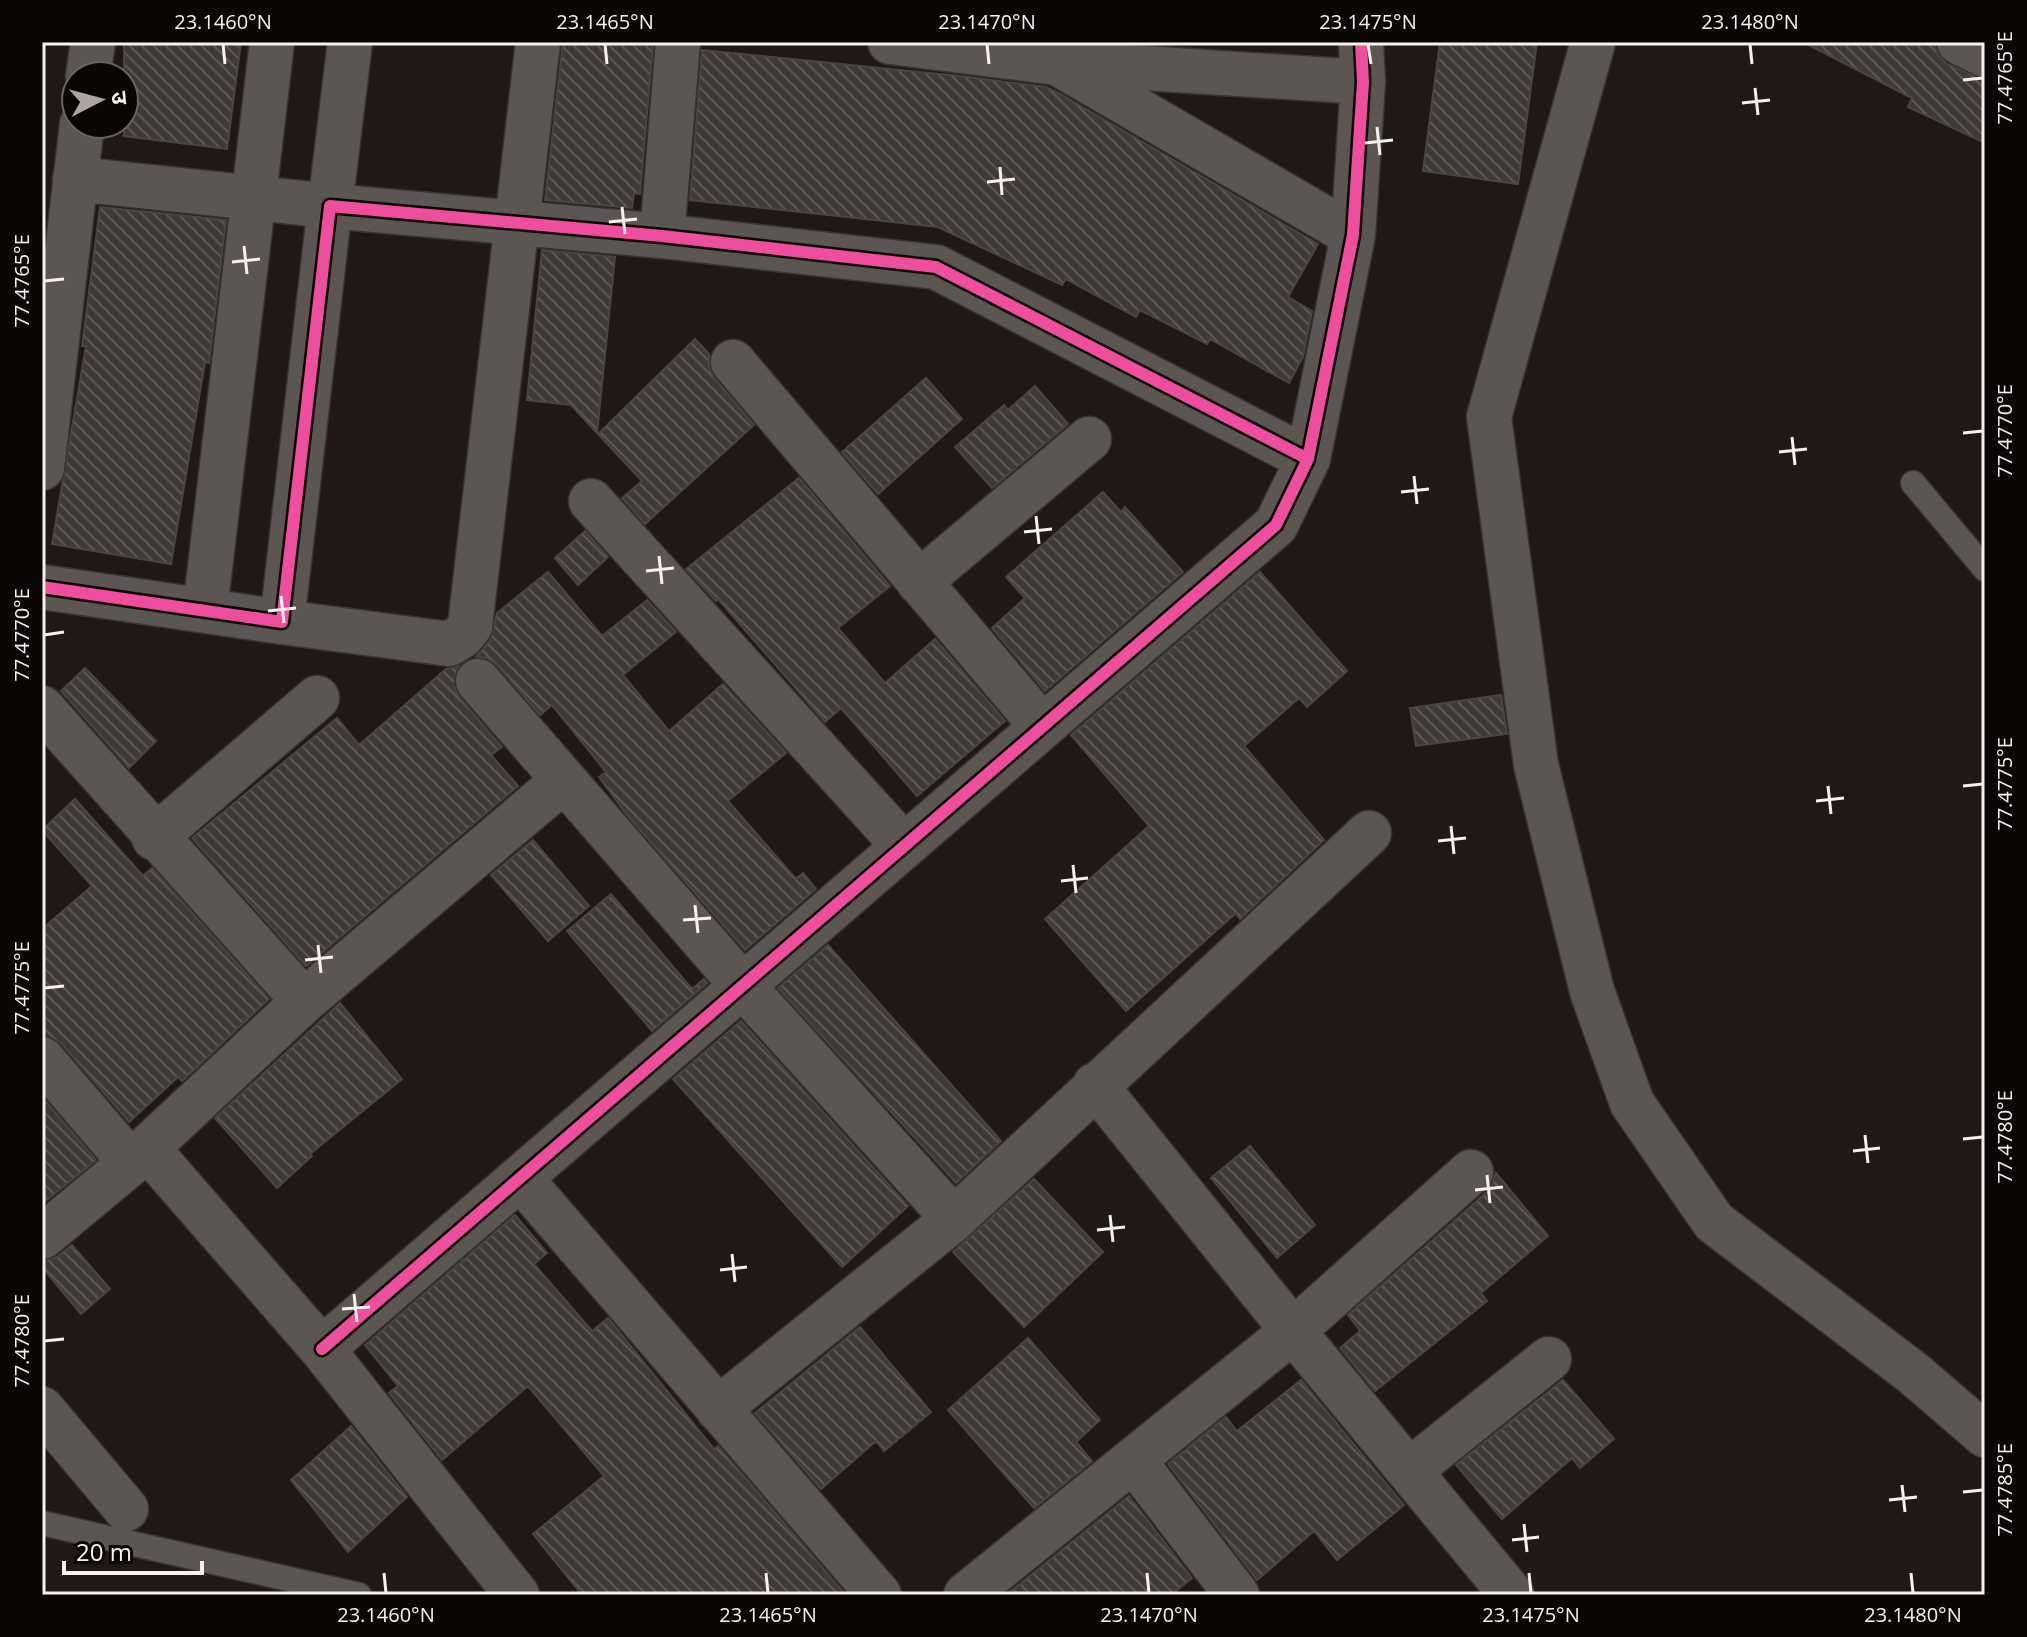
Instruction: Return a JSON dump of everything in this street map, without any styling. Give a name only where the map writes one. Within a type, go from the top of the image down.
[{"type":"street","points":[[205,610],[272,42]]},
{"type":"street","points":[[282,622],[350,42]]},
{"type":"street","points":[[42,587],[449,644],[462,636],[470,626],[538,42]]},
{"type":"street","points":[[662,236],[678,42]]},
{"type":"street","points":[[322,1349],[1276,525],[1308,459],[1353,235],[1362,62],[1057,63],[890,42]]},
{"type":"street","points":[[1593,42],[1489,417],[1536,765],[1592,991],[1632,1103],[1714,1222],[1913,1373],[1985,1435]]},
{"type":"street","points":[[1959,42],[1985,55]]},
{"type":"street","points":[[1057,63],[1353,235]]},
{"type":"street","points":[[42,468],[80,140]]},
{"type":"street","points":[[75,179],[517,225],[662,236],[936,267],[1308,459]]},
{"type":"street","points":[[733,362],[1042,726]]},
{"type":"street","points":[[919,582],[1089,439]]},
{"type":"street","points":[[591,501],[904,846]]},
{"type":"street","points":[[478,681],[743,986],[954,1219]]},
{"type":"street","points":[[154,838],[317,698]]},
{"type":"street","points":[[42,708],[154,838],[304,1001]]},
{"type":"street","points":[[42,1237],[139,1156],[304,1001],[563,781]]},
{"type":"street","points":[[718,1409],[954,1219],[1369,833]]},
{"type":"street","points":[[42,1059],[139,1156],[322,1349],[517,1595]]},
{"type":"street","points":[[1095,1085],[1293,1331],[1512,1595]]},
{"type":"street","points":[[966,1595],[1293,1331],[1471,1172]]},
{"type":"street","points":[[521,1179],[879,1595]]},
{"type":"street","points":[[1409,1471],[1549,1359]]},
{"type":"street","points":[[42,1409],[126,1509]]},
{"type":"street","points":[[1134,1461],[1237,1595]]},
{"type":"lane","points":[[1913,483],[1985,569]]},
{"type":"lane","points":[[42,1523],[359,1595]]},
{"type":"building","points":[[124,42],[241,42],[227,149],[140,138],[140,60],[124,60]]},
{"type":"building","points":[[563,42],[649,42],[653,45],[640,194],[634,193],[632,208],[545,200]]},
{"type":"building","points":[[1440,42],[1537,42],[1518,184],[1423,171]]},
{"type":"building","points":[[1803,42],[1934,42],[1938,55],[1947,64],[1985,80],[1985,143],[1908,107],[1912,98]]},
{"type":"building","points":[[702,50],[959,76],[1046,87],[1060,94],[1318,244],[1288,297],[1312,311],[1303,357],[1289,383],[1210,339],[1207,344],[1140,310],[1136,317],[1066,279],[1062,285],[938,227],[690,200]]},
{"type":"building","points":[[100,207],[226,220],[209,363],[205,362],[171,564],[52,544],[86,346],[82,346]]},
{"type":"building","points":[[542,250],[615,257],[597,433],[571,405],[527,400]]},
{"type":"building","points":[[695,339],[709,354],[709,367],[714,378],[754,425],[645,524],[622,498],[642,481],[598,434]]},
{"type":"building","points":[[926,378],[962,419],[878,494],[842,452]]},
{"type":"building","points":[[1035,386],[1068,424],[992,488],[955,447],[1004,405],[1008,410]]},
{"type":"building","points":[[799,478],[890,586],[838,628],[885,683],[935,639],[1005,721],[917,796],[841,708],[825,722],[718,599],[716,601],[686,569]]},
{"type":"building","points":[[1103,492],[1121,512],[1125,507],[1183,572],[1045,691],[992,628],[1025,598],[1006,577]]},
{"type":"building","points":[[585,531],[608,557],[578,585],[555,558]]},
{"type":"building","points":[[548,572],[602,636],[647,600],[676,632],[623,675],[669,731],[723,684],[786,753],[728,801],[796,879],[803,873],[816,889],[745,950],[627,815],[599,777],[606,772],[552,705],[540,715],[497,665],[487,658],[476,657],[490,641],[497,613]]},
{"type":"building","points":[[1260,572],[1347,671],[1307,707],[1299,698],[1244,746],[1324,840],[1240,919],[1236,913],[1126,1011],[1045,919],[1149,826],[1071,735]]},
{"type":"building","points":[[459,666],[453,685],[459,697],[502,747],[491,755],[518,786],[306,966],[192,838],[337,718],[359,745],[446,669]]},
{"type":"building","points":[[85,668],[156,741],[129,768],[61,691]]},
{"type":"building","points":[[1501,695],[1507,734],[1416,746],[1410,708]]},
{"type":"building","points":[[75,799],[143,876],[152,868],[269,999],[182,1081],[178,1077],[129,1122],[61,1043],[42,1035],[42,929],[92,886],[42,830]]},
{"type":"building","points":[[533,840],[589,906],[548,941],[491,875]]},
{"type":"building","points":[[611,894],[692,989],[704,979],[707,983],[652,1031],[567,931]]},
{"type":"building","points":[[828,945],[1001,1141],[956,1183],[778,988]]},
{"type":"building","points":[[340,1003],[402,1079],[310,1154],[312,1156],[277,1188],[215,1118]]},
{"type":"building","points":[[741,1021],[908,1206],[842,1267],[673,1079]]},
{"type":"building","points":[[42,1097],[96,1160],[42,1204]]},
{"type":"building","points":[[1250,1146],[1315,1225],[1277,1258],[1211,1178]]},
{"type":"building","points":[[1496,1173],[1548,1236],[1481,1293],[1487,1301],[1375,1391],[1340,1348],[1360,1331],[1348,1315],[1488,1191]]},
{"type":"building","points":[[1034,1179],[1103,1252],[1024,1327],[953,1252]]},
{"type":"building","points":[[515,1215],[547,1253],[534,1264],[592,1331],[608,1318],[714,1449],[718,1446],[846,1595],[582,1595],[533,1534],[604,1476],[528,1386],[442,1460],[389,1393],[398,1386],[365,1345]]},
{"type":"building","points":[[72,1245],[110,1289],[81,1314],[42,1267],[42,1261],[57,1257]]},
{"type":"building","points":[[860,1327],[931,1412],[884,1451],[876,1441],[821,1489],[755,1413]]},
{"type":"building","points":[[1028,1338],[1100,1420],[1076,1442],[1092,1461],[1034,1508],[948,1410]]},
{"type":"building","points":[[1301,1380],[1404,1505],[1337,1560],[1314,1531],[1257,1580],[1168,1464],[1226,1417],[1237,1431]]},
{"type":"building","points":[[1563,1380],[1614,1439],[1580,1468],[1572,1458],[1502,1519],[1456,1465]]},
{"type":"building","points":[[351,1426],[407,1497],[348,1552],[291,1480]]},
{"type":"building","points":[[1129,1496],[1192,1578],[1171,1595],[1006,1595]]},
{"type":"cycle path","points":[[322,1349],[1276,525],[1308,459],[1353,235],[1363,82],[1361,42]]},
{"type":"cycle path","points":[[42,587],[282,622],[330,206],[662,236],[936,267],[1308,459]]}]
